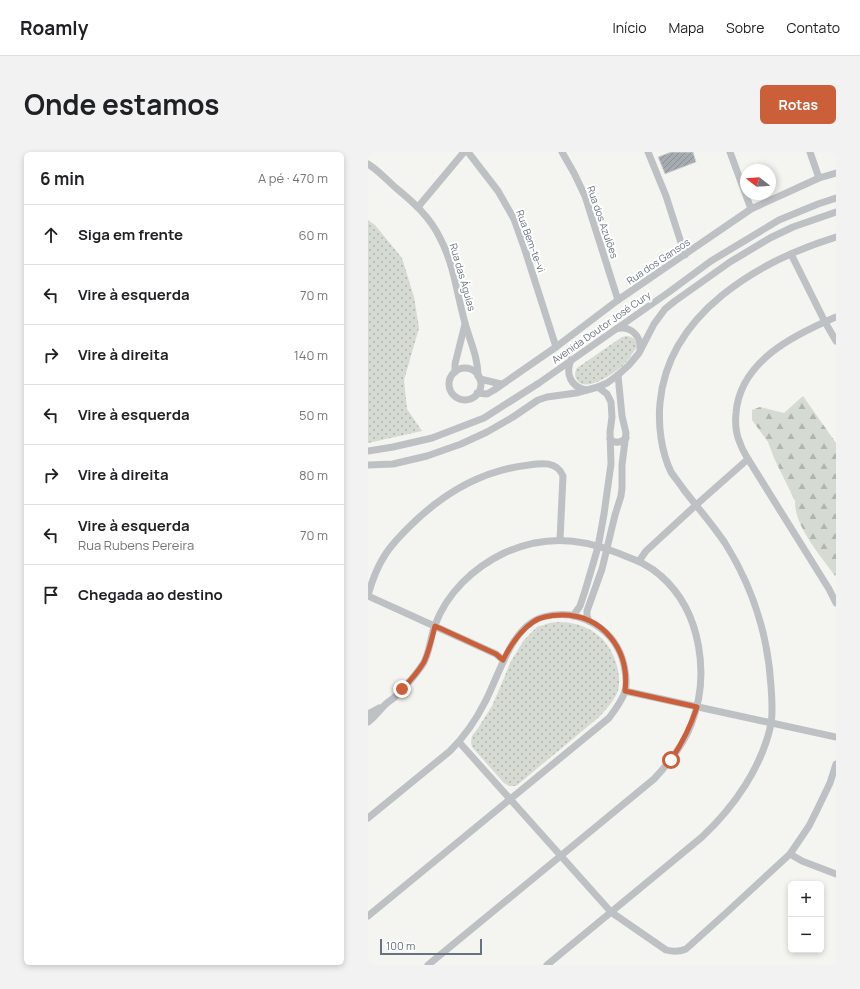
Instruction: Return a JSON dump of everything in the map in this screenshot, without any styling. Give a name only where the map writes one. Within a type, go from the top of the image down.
[{"type":"street","points":[[418,207],[464,152]]},
{"type":"street","name":"Rua Bem-te-vi","points":[[468,152],[498,191],[514,219],[556,347]]},
{"type":"street","name":"Rua dos Azulões","points":[[562,152],[585,196],[618,300]]},
{"type":"street","points":[[648,152],[666,196],[685,255]]},
{"type":"street","points":[[730,152],[751,209]]},
{"type":"street","points":[[810,152],[818,178]]},
{"type":"street","name":"Rua das Águias","points":[[368,164],[418,207],[435,229],[444,246],[475,352],[479,378]]},
{"type":"street","name":"Rua dos Gansos","points":[[477,393],[487,394],[494,390],[556,347],[618,300],[751,209],[818,178],[836,174]]},
{"type":"street","name":"Avenida Doutor José Cury","points":[[368,451],[432,438],[484,418],[539,383],[711,261],[749,237],[779,220],[836,198]]},
{"type":"street","points":[[368,465],[393,464],[427,456],[461,444],[487,432],[538,400],[547,397],[576,393],[598,387],[618,375],[629,365],[640,353],[654,324],[665,309],[681,297],[730,262],[770,238],[793,227],[836,212]]},
{"type":"street","points":[[547,965],[702,837],[723,816],[732,804],[748,780],[761,753],[771,723],[772,694],[769,663],[763,632],[756,607],[748,587],[733,558],[716,530],[672,473],[666,458],[660,425],[659,408],[662,387],[668,366],[677,347],[699,317],[727,290],[761,268],[810,246],[836,237]]},
{"type":"street","points":[[791,254],[824,322],[836,341]]},
{"type":"street","points":[[836,317],[802,333],[774,351],[753,369],[744,383],[736,408],[736,425],[739,442],[748,459],[829,589],[836,603]]},
{"type":"street","points":[[455,372],[455,364],[466,324]]},
{"type":"street","points":[[614,330],[622,328],[634,332],[640,341],[640,353]]},
{"type":"street","points":[[571,360],[568,369],[570,378],[578,387],[586,390]]},
{"type":"street","points":[[465,368],[475,372],[479,378],[480,389],[474,397],[465,400],[452,394],[449,384],[452,375],[460,369],[465,368]]},
{"type":"street","points":[[589,621],[587,611],[607,548],[622,488],[622,465],[626,438],[621,411],[618,375]]},
{"type":"street","points":[[479,378],[501,384]]},
{"type":"street","points":[[573,616],[580,606],[598,547],[611,464],[611,402],[607,394],[598,387]]},
{"type":"street","points":[[610,439],[617,442],[626,438]]},
{"type":"street","points":[[639,561],[646,551],[748,459]]},
{"type":"street","points":[[503,660],[496,654],[368,595],[372,581],[385,555],[394,543],[415,521],[437,502],[473,480],[520,466],[553,465],[563,476],[560,540]]},
{"type":"street","points":[[608,488],[616,486],[622,488]]},
{"type":"street","points":[[368,714],[383,706],[396,696],[409,682],[427,654],[435,626],[443,608],[464,580],[492,559],[513,549],[536,543],[560,540],[572,540],[588,543],[598,547],[607,548],[639,561],[654,570],[667,582],[679,598],[690,619],[697,641],[700,662],[700,684],[697,707],[688,733],[678,750],[663,770],[428,965]]},
{"type":"street","points":[[368,818],[459,742],[472,724],[492,689],[507,652],[519,635],[534,621],[557,615],[573,616],[589,621],[602,629],[613,640],[617,646],[625,668],[625,691],[619,704],[606,721],[368,916]]},
{"type":"street","points":[[625,691],[836,737]]},
{"type":"street","points":[[368,722],[383,706]]},
{"type":"street","points":[[459,742],[611,912],[666,950],[674,952],[686,949],[790,854],[817,810],[830,783],[836,764]]},
{"type":"street","points":[[790,854],[802,861],[836,874]]},
{"type":"green space","points":[[368,220],[375,225],[402,258],[414,297],[419,328],[404,380],[407,409],[422,431],[368,443]]},
{"type":"green space","points":[[622,337],[632,337],[635,340],[637,347],[621,367],[606,378],[593,383],[581,383],[577,380],[575,374],[577,368]]},
{"type":"green space","points":[[803,396],[836,443],[835,576],[809,540],[799,520],[795,501],[774,458],[768,442],[752,420],[752,410],[760,407],[784,413]]},
{"type":"green space","points":[[558,622],[587,628],[603,639],[614,656],[617,666],[619,678],[618,691],[610,705],[598,718],[516,786],[509,786],[504,783],[472,747],[472,736],[492,706],[510,663],[524,640],[537,627]]},
{"type":"building","points":[[671,152],[693,152],[696,162],[665,174],[658,157]]},
{"type":"route","points":[[402,689],[414,677],[423,662],[427,654],[435,626],[496,654],[503,660],[519,635],[534,621],[557,615],[581,618],[602,629],[617,646],[621,653],[625,668],[625,691],[697,707],[688,733],[671,760]]}]
